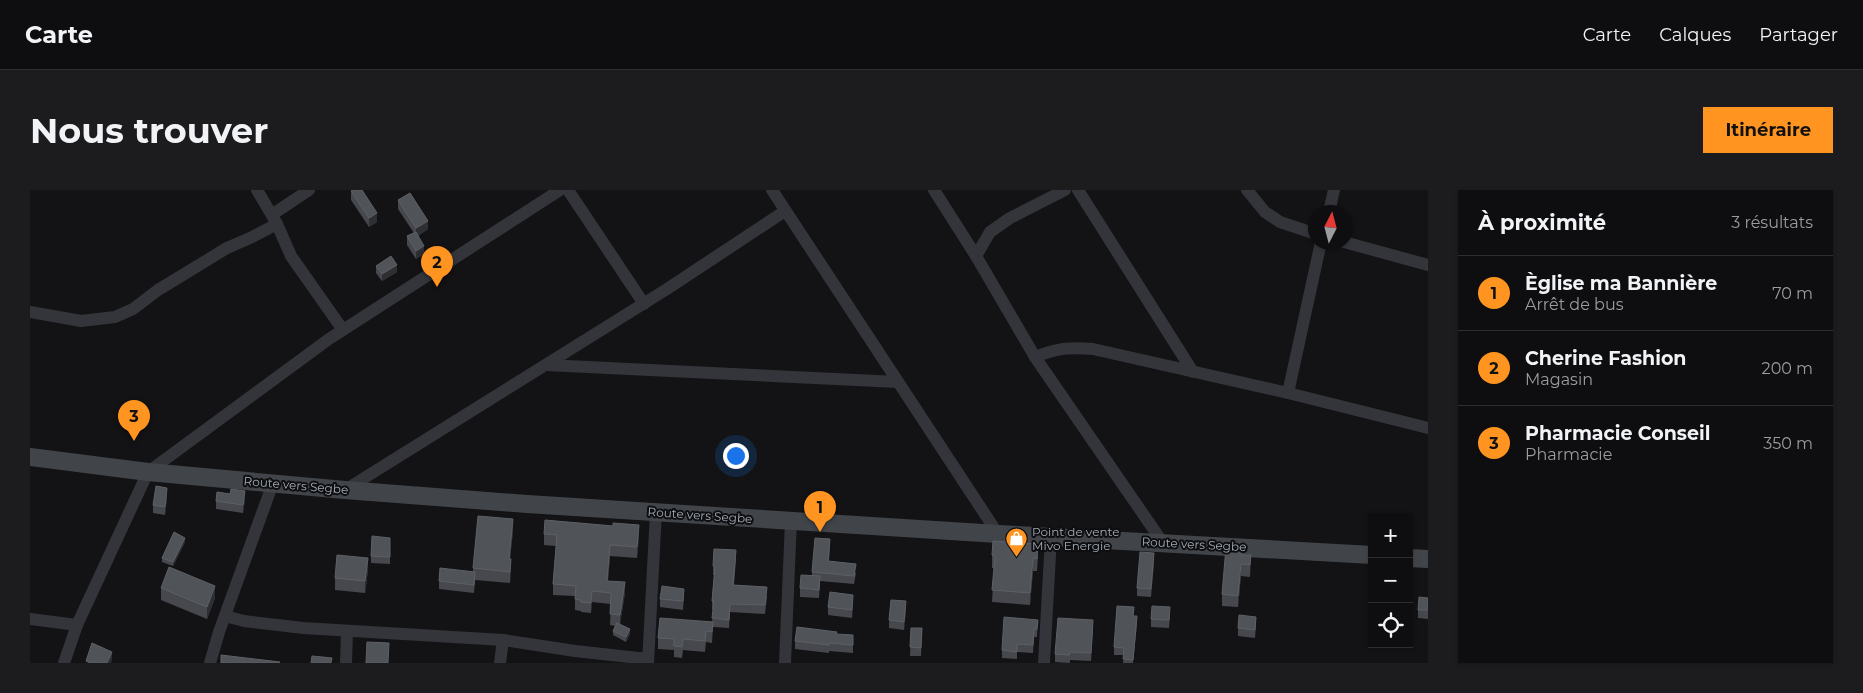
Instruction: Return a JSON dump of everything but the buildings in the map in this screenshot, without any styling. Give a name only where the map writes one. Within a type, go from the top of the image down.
[{"type":"main road","name":"Route vers Segbe","points":[[30,457],[148,472],[345,490],[998,534],[1368,555]]},
{"type":"main road","points":[[1413,558],[1428,559]]},
{"type":"street","points":[[257,190],[275,219],[291,256],[343,330]]},
{"type":"street","points":[[30,312],[81,321],[115,317],[133,309],[158,290],[227,248],[250,238],[309,190]]},
{"type":"street","points":[[64,663],[77,625],[148,472],[281,373],[343,330],[560,190]]},
{"type":"street","points":[[568,190],[644,304]]},
{"type":"street","points":[[772,190],[998,534]]},
{"type":"street","points":[[934,190],[976,256],[1035,357],[1163,543]]},
{"type":"street","points":[[976,256],[990,232],[1010,218],[1065,190]]},
{"type":"street","points":[[1078,190],[1193,372]]},
{"type":"street","points":[[1247,190],[1265,212],[1280,222],[1308,231]]},
{"type":"street","points":[[1331,205],[1334,190]]},
{"type":"street","points":[[345,490],[644,304],[785,211]]},
{"type":"street","points":[[1353,244],[1428,265]]},
{"type":"street","points":[[1288,392],[1319,250]]},
{"type":"street","points":[[1035,357],[1068,347],[1093,349],[1288,392],[1428,428]]},
{"type":"street","points":[[546,365],[898,382]]},
{"type":"street","points":[[210,663],[273,483]]},
{"type":"street","points":[[226,616],[244,621],[347,631],[503,640],[648,661],[656,512]]},
{"type":"street","points":[[792,520],[785,663],[792,663]]},
{"type":"street","points":[[1044,663],[1051,537]]},
{"type":"street","points":[[30,619],[77,625]]},
{"type":"street","points":[[346,663],[347,631]]},
{"type":"street","points":[[500,663],[503,640]]},
{"type":"place","name":"Cherine Fashion","points":[[437,287]]},
{"type":"place","name":"Pharmacie Conseil","points":[[134,441]]},
{"type":"place","name":"Èglise ma Bannière","points":[[820,532]]},
{"type":"place","name":"Point de vente Mivo Energie","points":[[1016,557]]}]
